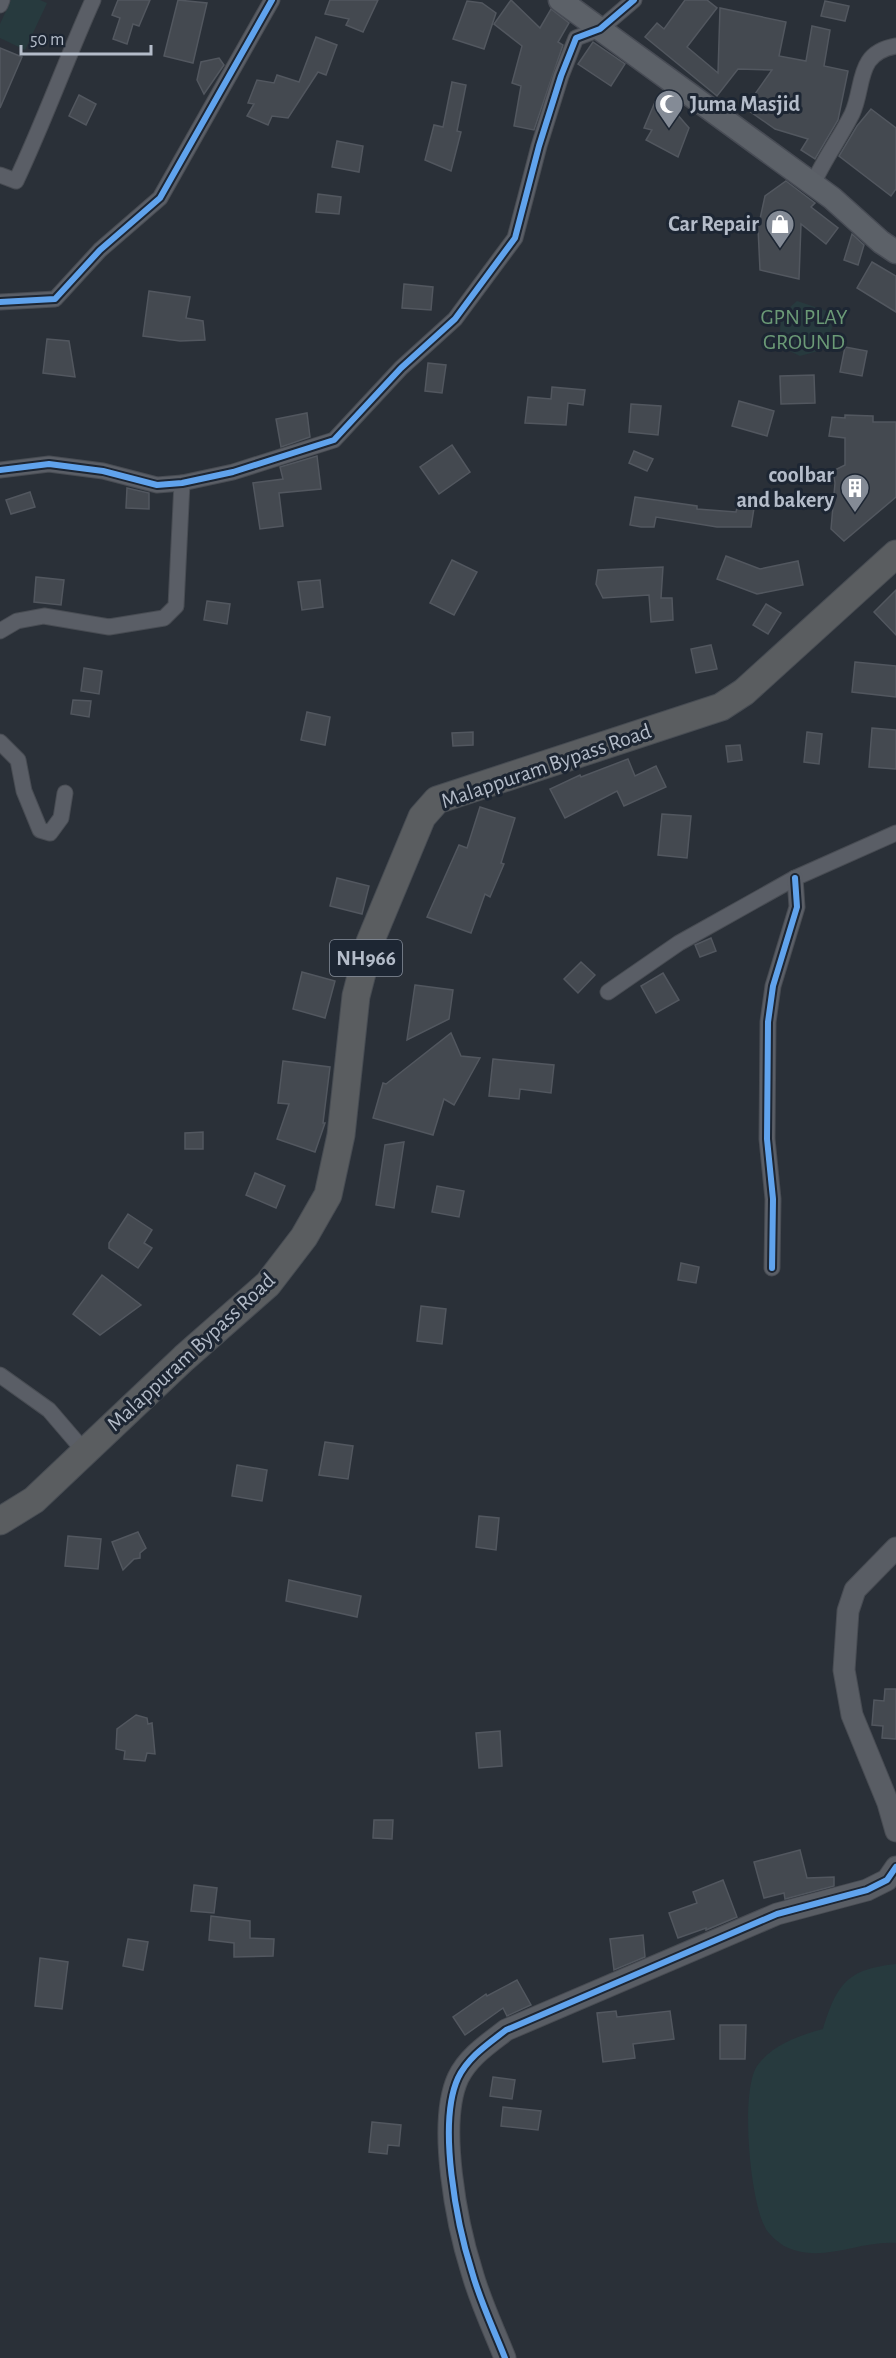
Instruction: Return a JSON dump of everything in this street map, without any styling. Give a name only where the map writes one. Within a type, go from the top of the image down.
[{"type":"highway","name":"Malappuram Bypass Road","points":[[0,1521],[34,1500],[268,1284],[304,1238],[328,1195],[340,1135],[356,996],[370,942],[422,817],[436,800],[721,707],[744,692],[896,554]]},
{"type":"main road","points":[[560,0],[813,184],[896,252]]},
{"type":"street","points":[[0,5],[2,0]]},
{"type":"street","points":[[0,175],[16,181],[45,120],[62,69],[93,0]]},
{"type":"street","points":[[0,302],[55,299],[100,250],[160,198],[272,0]]},
{"type":"street","points":[[0,470],[49,464],[103,471],[158,485],[182,483],[233,472],[334,440],[401,368],[455,319],[515,238],[539,146],[561,76],[576,38],[600,29],[634,0]]},
{"type":"street","points":[[813,184],[826,155],[853,112],[865,67],[882,48],[896,46]]},
{"type":"street","points":[[0,631],[17,621],[44,616],[109,627],[164,618],[176,606],[182,483]]},
{"type":"street","points":[[0,742],[18,760],[24,791],[40,830],[50,833],[61,818],[66,793]]},
{"type":"street","points":[[608,992],[680,943],[795,878],[896,832]]},
{"type":"street","points":[[772,1269],[772,1199],[767,1139],[768,1022],[773,986],[797,907],[795,878]]},
{"type":"street","points":[[0,1375],[49,1410],[85,1452]]},
{"type":"street","points":[[896,1548],[855,1590],[848,1611],[844,1670],[852,1715],[888,1803],[896,1831]]},
{"type":"street","points":[[505,2358],[472,2272],[450,2171],[450,2115],[458,2078],[476,2052],[506,2030],[777,1914],[867,1890],[887,1880],[896,1867]]},
{"type":"green space","points":[[11,0],[40,0],[47,3],[25,50],[0,38],[0,24]]},
{"type":"green space","name":"GPN PLAY GROUND","points":[[797,301],[830,312],[832,328],[822,350],[800,356],[779,346],[781,315]]},
{"type":"green space","points":[[896,1964],[896,2243],[868,2245],[826,2253],[798,2251],[784,2246],[766,2229],[755,2194],[751,2171],[749,2098],[757,2066],[778,2047],[805,2034],[823,2029],[839,1990],[855,1975],[879,1966]]},
{"type":"building","points":[[118,0],[150,0],[139,26],[133,24],[127,44],[113,39],[120,18],[112,15]]},
{"type":"building","points":[[178,0],[207,3],[193,63],[164,56]]},
{"type":"building","points":[[330,0],[378,0],[363,32],[346,25],[349,19],[325,14]]},
{"type":"building","points":[[511,0],[540,28],[551,9],[569,23],[558,42],[563,45],[534,130],[514,126],[521,86],[512,83],[522,46],[494,24]]},
{"type":"building","points":[[685,0],[707,0],[717,8],[687,47],[718,73],[720,8],[786,22],[779,56],[806,61],[812,26],[830,30],[824,66],[848,71],[838,120],[815,159],[801,150],[808,139],[775,129],[745,108],[772,70],[738,69],[717,96],[645,37],[657,23],[664,29]]},
{"type":"building","points":[[467,1],[482,3],[496,13],[484,49],[453,39]]},
{"type":"building","points":[[825,1],[849,6],[845,21],[821,16]]},
{"type":"building","points":[[316,37],[337,45],[326,75],[318,72],[288,118],[272,116],[268,125],[247,116],[254,104],[248,103],[257,80],[274,83],[277,75],[299,82]]},
{"type":"building","points":[[593,42],[625,64],[611,86],[578,64]]},
{"type":"building","points":[[0,48],[22,57],[0,108]]},
{"type":"building","points":[[219,58],[224,65],[204,94],[197,80],[201,62]]},
{"type":"building","points":[[452,82],[466,85],[457,131],[461,132],[451,171],[425,160],[434,125],[443,127]]},
{"type":"building","points":[[79,95],[96,104],[86,125],[69,116]]},
{"type":"building","name":"Juma Masjid","points":[[655,102],[677,114],[689,128],[678,157],[646,140],[652,130],[644,128]]},
{"type":"building","points":[[871,109],[896,128],[896,189],[891,196],[839,156],[857,126]]},
{"type":"building","points":[[337,141],[363,146],[359,172],[332,167]]},
{"type":"building","name":"Car Repair","points":[[786,181],[815,203],[811,207],[838,228],[826,244],[801,224],[799,279],[760,270],[758,228],[765,196]]},
{"type":"building","points":[[318,194],[341,197],[339,214],[316,212]]},
{"type":"building","points":[[852,234],[864,245],[858,265],[844,260]]},
{"type":"building","points":[[872,262],[896,276],[896,312],[857,288]]},
{"type":"building","points":[[404,284],[433,287],[431,310],[402,308]]},
{"type":"building","points":[[149,291],[190,297],[186,318],[203,321],[205,340],[180,341],[143,336]]},
{"type":"building","points":[[47,339],[69,341],[75,377],[43,373]]},
{"type":"building","points":[[845,347],[867,351],[862,376],[840,372]]},
{"type":"building","points":[[428,363],[446,365],[442,393],[425,391]]},
{"type":"building","points":[[814,375],[815,403],[781,404],[780,376]]},
{"type":"building","points":[[552,387],[585,390],[583,405],[568,403],[566,425],[525,423],[528,397],[551,399]]},
{"type":"building","points":[[739,401],[774,411],[767,436],[732,426]]},
{"type":"building","points":[[631,404],[661,406],[658,435],[629,432]]},
{"type":"building","points":[[307,413],[310,437],[281,447],[276,419]]},
{"type":"building","name":"coolbar and bakery","points":[[845,415],[873,416],[873,422],[896,422],[896,497],[844,541],[831,529],[835,483],[833,471],[845,465],[845,438],[829,436],[832,417],[845,418]]},
{"type":"building","points":[[452,445],[470,472],[439,494],[420,467]]},
{"type":"building","points":[[634,451],[653,459],[647,471],[629,463]]},
{"type":"building","points":[[317,456],[321,489],[279,493],[283,526],[260,529],[253,483],[283,479],[280,467]]},
{"type":"building","points":[[127,488],[149,493],[149,509],[126,508]]},
{"type":"building","points":[[30,492],[35,507],[11,514],[6,500]]},
{"type":"building","points":[[635,497],[697,506],[697,509],[736,512],[738,504],[755,502],[751,527],[717,527],[656,517],[654,527],[641,527],[630,525]]},
{"type":"building","points":[[726,556],[760,569],[798,561],[803,585],[757,594],[717,579]]},
{"type":"building","points":[[452,560],[477,572],[454,615],[430,603]]},
{"type":"building","points":[[663,567],[661,598],[672,598],[673,620],[651,622],[649,595],[603,598],[596,584],[598,570]]},
{"type":"building","points":[[36,577],[64,580],[61,605],[34,602]]},
{"type":"building","points":[[320,580],[323,607],[302,610],[298,582]]},
{"type":"building","points":[[896,590],[896,635],[874,612]]},
{"type":"building","points":[[207,601],[230,604],[227,624],[204,620]]},
{"type":"building","points":[[766,604],[781,613],[768,634],[753,625]]},
{"type":"building","points":[[711,645],[717,669],[696,673],[691,649]]},
{"type":"building","points":[[855,662],[896,666],[896,697],[852,692]]},
{"type":"building","points":[[84,668],[102,671],[99,694],[81,691]]},
{"type":"building","points":[[73,700],[91,701],[89,717],[71,714]]},
{"type":"building","points":[[307,712],[330,717],[325,745],[301,740]]},
{"type":"building","points":[[872,728],[896,730],[896,769],[869,767]]},
{"type":"building","points":[[473,732],[473,745],[453,746],[452,733]]},
{"type":"building","points":[[807,732],[822,734],[819,764],[804,762]]},
{"type":"building","points":[[740,745],[742,760],[728,762],[726,746]]},
{"type":"building","points":[[628,759],[635,776],[656,766],[666,787],[624,806],[617,791],[565,818],[550,789],[580,775],[581,777]]},
{"type":"building","points":[[480,807],[515,818],[501,863],[504,864],[490,897],[485,894],[471,933],[427,917],[459,845],[467,848]]},
{"type":"building","points":[[662,814],[691,816],[687,858],[658,855]]},
{"type":"building","points":[[337,878],[369,886],[362,914],[330,906]]},
{"type":"building","points":[[711,938],[716,951],[700,957],[695,945]]},
{"type":"building","points":[[581,962],[595,975],[578,993],[564,979]]},
{"type":"building","points":[[302,972],[335,981],[325,1018],[293,1009]]},
{"type":"building","points":[[663,973],[679,1000],[656,1013],[641,986]]},
{"type":"building","points":[[415,985],[453,990],[449,1019],[407,1040]]},
{"type":"building","points":[[451,1033],[461,1056],[480,1058],[454,1105],[444,1099],[433,1135],[373,1118],[383,1083],[386,1084]]},
{"type":"building","points":[[493,1059],[554,1065],[551,1093],[520,1089],[519,1099],[489,1096]]},
{"type":"building","points":[[283,1061],[330,1067],[323,1123],[325,1123],[315,1152],[277,1139],[289,1104],[278,1103]]},
{"type":"building","points":[[203,1132],[203,1149],[185,1149],[185,1133]]},
{"type":"building","points":[[404,1142],[394,1208],[376,1205],[385,1145]]},
{"type":"building","points":[[255,1173],[285,1186],[276,1208],[246,1195]]},
{"type":"building","points":[[437,1186],[464,1191],[459,1217],[432,1212]]},
{"type":"building","points":[[128,1214],[152,1230],[144,1243],[152,1248],[138,1268],[109,1248],[109,1243]]},
{"type":"building","points":[[681,1263],[699,1267],[696,1283],[678,1280]]},
{"type":"building","points":[[102,1275],[141,1305],[100,1335],[73,1314]]},
{"type":"building","points":[[421,1306],[446,1309],[442,1344],[417,1341]]},
{"type":"building","points":[[325,1442],[353,1446],[348,1479],[319,1475]]},
{"type":"building","points":[[237,1465],[267,1470],[262,1501],[232,1496]]},
{"type":"building","points":[[479,1516],[499,1518],[496,1550],[476,1547]]},
{"type":"building","points":[[138,1532],[146,1548],[140,1553],[140,1558],[134,1559],[123,1570],[112,1542]]},
{"type":"building","points":[[68,1536],[101,1539],[98,1569],[65,1566]]},
{"type":"building","points":[[289,1580],[361,1596],[357,1617],[286,1601]]},
{"type":"building","points":[[885,1689],[896,1689],[896,1739],[882,1738],[883,1726],[872,1725],[874,1700],[884,1701]]},
{"type":"building","points":[[136,1715],[147,1718],[148,1724],[152,1723],[155,1754],[147,1753],[145,1761],[124,1759],[125,1751],[116,1749],[117,1729]]},
{"type":"building","points":[[500,1731],[502,1766],[479,1768],[476,1733]]},
{"type":"building","points":[[374,1820],[393,1820],[392,1839],[373,1838]]},
{"type":"building","points":[[800,1850],[807,1878],[834,1877],[834,1886],[785,1899],[784,1893],[764,1898],[754,1862]]},
{"type":"building","points":[[723,1880],[737,1917],[706,1930],[706,1928],[678,1938],[669,1913],[697,1903],[693,1892]]},
{"type":"building","points":[[194,1885],[217,1888],[214,1913],[191,1911]]},
{"type":"building","points":[[211,1916],[250,1921],[250,1938],[274,1939],[273,1956],[234,1957],[234,1943],[209,1940]]},
{"type":"building","points":[[643,1935],[645,1957],[614,1970],[610,1939]]},
{"type":"building","points":[[128,1939],[148,1942],[143,1970],[123,1966]]},
{"type":"building","points":[[40,1958],[68,1962],[62,2009],[35,2006]]},
{"type":"building","points":[[517,1980],[531,2005],[507,2016],[503,2008],[465,2035],[453,2017],[486,1994],[487,1996]]},
{"type":"building","points":[[616,2011],[617,2017],[670,2011],[674,2039],[633,2044],[635,2058],[603,2062],[597,2013]]},
{"type":"building","points":[[720,2025],[746,2025],[745,2059],[720,2059]]},
{"type":"building","points":[[493,2077],[515,2080],[512,2099],[490,2096]]},
{"type":"building","points":[[503,2107],[541,2111],[538,2130],[501,2126]]},
{"type":"building","points":[[372,2122],[401,2125],[399,2146],[388,2145],[387,2154],[369,2152]]},
{"type":"cycle path","points":[[0,302],[55,299],[100,250],[160,198],[272,0]]},
{"type":"cycle path","points":[[0,470],[49,464],[103,471],[157,485],[182,483],[233,472],[334,440],[401,368],[455,319],[515,238],[539,146],[561,76],[576,38],[600,29],[634,0]]},
{"type":"cycle path","points":[[772,1268],[773,1199],[767,1139],[768,1022],[773,986],[797,907],[795,878]]},
{"type":"cycle path","points":[[505,2358],[472,2272],[455,2202],[449,2147],[449,2121],[452,2098],[462,2070],[479,2051],[506,2030],[777,1914],[867,1890],[887,1880],[896,1867]]},
{"type":"place","name":"Juma Masjid","points":[[669,130]]},
{"type":"place","name":"Car Repair","points":[[780,250]]},
{"type":"place","name":"coolbar and bakery","points":[[855,514]]}]
